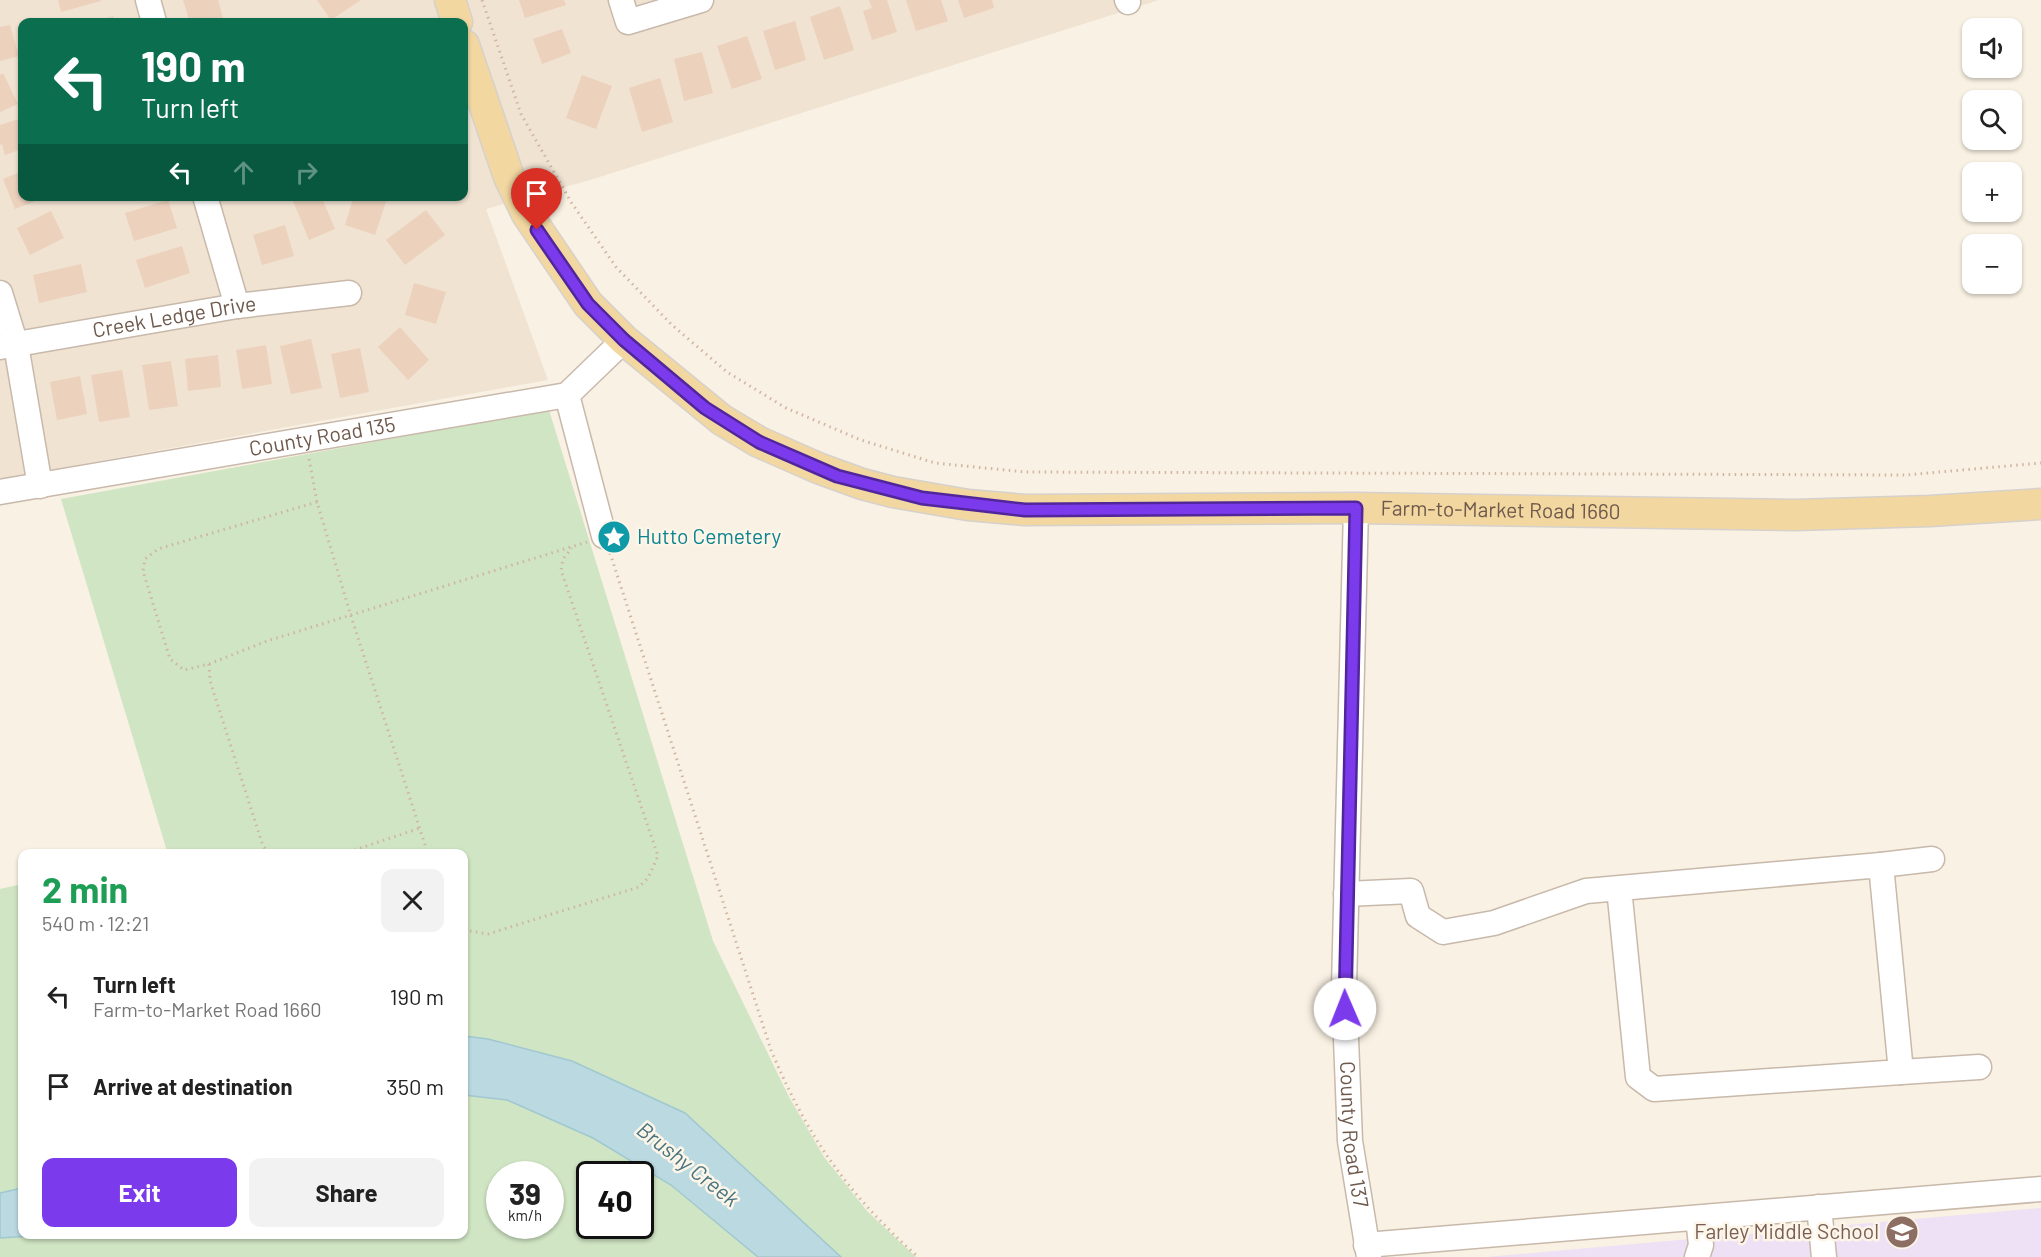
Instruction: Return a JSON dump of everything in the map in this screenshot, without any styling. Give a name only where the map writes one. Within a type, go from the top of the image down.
[{"type":"main road","points":[[450,0],[456,18]]},
{"type":"main road","name":"Farm-to-Market Road 1660","points":[[468,57],[509,177],[527,214],[588,304],[624,340],[705,408],[759,442],[837,476],[893,492],[968,506],[1025,510],[1356,508],[1795,515],[1930,512],[2041,504]]},
{"type":"street","points":[[148,0],[153,18]]},
{"type":"street","points":[[621,0],[628,22],[701,0]]},
{"type":"street","points":[[206,201],[237,306]]},
{"type":"street","points":[[0,293],[8,346],[40,486]]},
{"type":"street","name":"Creek Ledge Drive","points":[[8,346],[237,306],[349,293]]},
{"type":"street","points":[[604,536],[567,395],[624,340]]},
{"type":"street","name":"County Road 135","points":[[0,492],[567,395]]},
{"type":"street","name":"County Road 137","points":[[1356,508],[1344,987],[1350,1141],[1367,1251]]},
{"type":"street","points":[[1346,894],[1411,891],[1418,916],[1443,932],[1494,923],[1586,891],[1932,859]]},
{"type":"street","points":[[1881,865],[1901,1072]]},
{"type":"street","points":[[1619,888],[1638,1077],[1654,1089],[1979,1067]]},
{"type":"street","points":[[1367,1251],[1698,1218],[2041,1189]]},
{"type":"street","points":[[1819,1207],[1824,1257]]},
{"type":"street","points":[[1697,1257],[1701,1245],[1698,1218]]},
{"type":"path","points":[[482,0],[521,114],[571,202],[616,267],[664,317],[728,372],[786,408],[861,440],[925,460],[1025,472],[1297,474],[1906,475],[2041,463]]},
{"type":"path","points":[[305,438],[317,502],[351,616],[426,849]]},
{"type":"path","points":[[317,502],[158,549],[145,559],[143,571],[170,659],[184,670],[209,664],[267,641],[604,536],[768,1041],[791,1098],[820,1148],[847,1185],[918,1257]]},
{"type":"path","points":[[468,931],[488,934],[639,888],[648,878],[658,856],[561,570],[563,559],[573,546]]},
{"type":"path","points":[[209,664],[210,681],[266,849]]},
{"type":"path","points":[[358,849],[420,828]]},
{"type":"shaded area","points":[[0,0],[1159,0],[590,180],[486,209],[548,380],[0,479]]},
{"type":"shaded area","name":"Farley Middle School","points":[[2041,1208],[2041,1257],[1486,1257]]},
{"type":"green space","points":[[549,410],[713,941],[789,1097],[824,1157],[867,1211],[916,1257],[0,1257],[0,889],[18,885],[18,1239],[468,1239],[468,849],[166,849],[61,499]]},
{"type":"water","name":"Brushy Creek","points":[[468,1036],[488,1039],[572,1061],[685,1113],[841,1257],[758,1257],[671,1185],[654,1175],[654,1161],[631,1161],[593,1138],[507,1100],[468,1095]]},
{"type":"water","points":[[18,1189],[18,1237],[0,1238],[0,1193]]},
{"type":"building","points":[[58,0],[101,0],[101,1],[61,12]]},
{"type":"building","points":[[183,0],[218,0],[223,18],[189,18]]},
{"type":"building","points":[[317,0],[361,0],[334,18],[330,18]]},
{"type":"building","points":[[519,0],[564,0],[566,5],[525,18]]},
{"type":"building","points":[[869,0],[887,0],[897,32],[872,40],[863,11],[872,8]]},
{"type":"building","points":[[906,0],[941,0],[948,21],[916,31]]},
{"type":"building","points":[[958,0],[992,0],[994,8],[964,18]]},
{"type":"building","points":[[840,6],[854,50],[824,60],[810,17]]},
{"type":"building","points":[[795,21],[806,60],[775,70],[763,31]]},
{"type":"building","points":[[10,25],[18,56],[0,61],[0,27]]},
{"type":"building","points":[[562,29],[571,53],[542,64],[533,39]]},
{"type":"building","points":[[747,36],[762,79],[732,89],[717,46]]},
{"type":"building","points":[[702,52],[713,93],[684,101],[674,59]]},
{"type":"building","points":[[3,73],[18,104],[0,112],[0,75]]},
{"type":"building","points":[[582,75],[612,86],[596,129],[566,118]]},
{"type":"building","points":[[660,78],[673,122],[642,132],[629,88]]},
{"type":"building","points":[[18,119],[18,150],[5,155],[2,144],[0,145],[0,125]]},
{"type":"building","points":[[18,173],[18,201],[36,201],[15,209],[3,179]]},
{"type":"building","points":[[168,201],[177,228],[134,241],[125,213]]},
{"type":"building","points":[[293,201],[323,201],[335,229],[309,240]]},
{"type":"building","points":[[352,201],[386,201],[375,235],[345,225]]},
{"type":"building","points":[[426,210],[445,235],[405,265],[386,240]]},
{"type":"building","points":[[51,211],[64,238],[30,255],[17,228]]},
{"type":"building","points":[[285,225],[294,256],[262,265],[253,235]]},
{"type":"building","points":[[182,246],[190,273],[145,288],[136,260]]},
{"type":"building","points":[[81,264],[87,292],[39,303],[33,275]]},
{"type":"building","points":[[414,283],[446,292],[436,324],[405,315]]},
{"type":"building","points":[[400,327],[429,360],[408,380],[378,347]]},
{"type":"building","points":[[311,339],[322,388],[291,394],[280,346]]},
{"type":"building","points":[[266,345],[272,384],[242,389],[236,350]]},
{"type":"building","points":[[360,348],[369,392],[340,398],[331,354]]},
{"type":"building","points":[[218,355],[221,387],[188,391],[185,359]]},
{"type":"building","points":[[171,361],[178,406],[149,410],[142,365]]},
{"type":"building","points":[[122,370],[130,417],[99,422],[91,375]]},
{"type":"building","points":[[80,376],[87,414],[57,420],[50,382]]},
{"type":"place","name":"Hutto Cemetery","points":[[614,537]]},
{"type":"place","name":"Farley Middle School","points":[[1902,1232]]},
{"type":"route","points":[[537,230],[588,304],[624,340],[683,390],[722,420],[759,442],[837,476],[922,498],[968,506],[1025,510],[1356,508],[1345,1009]]}]
